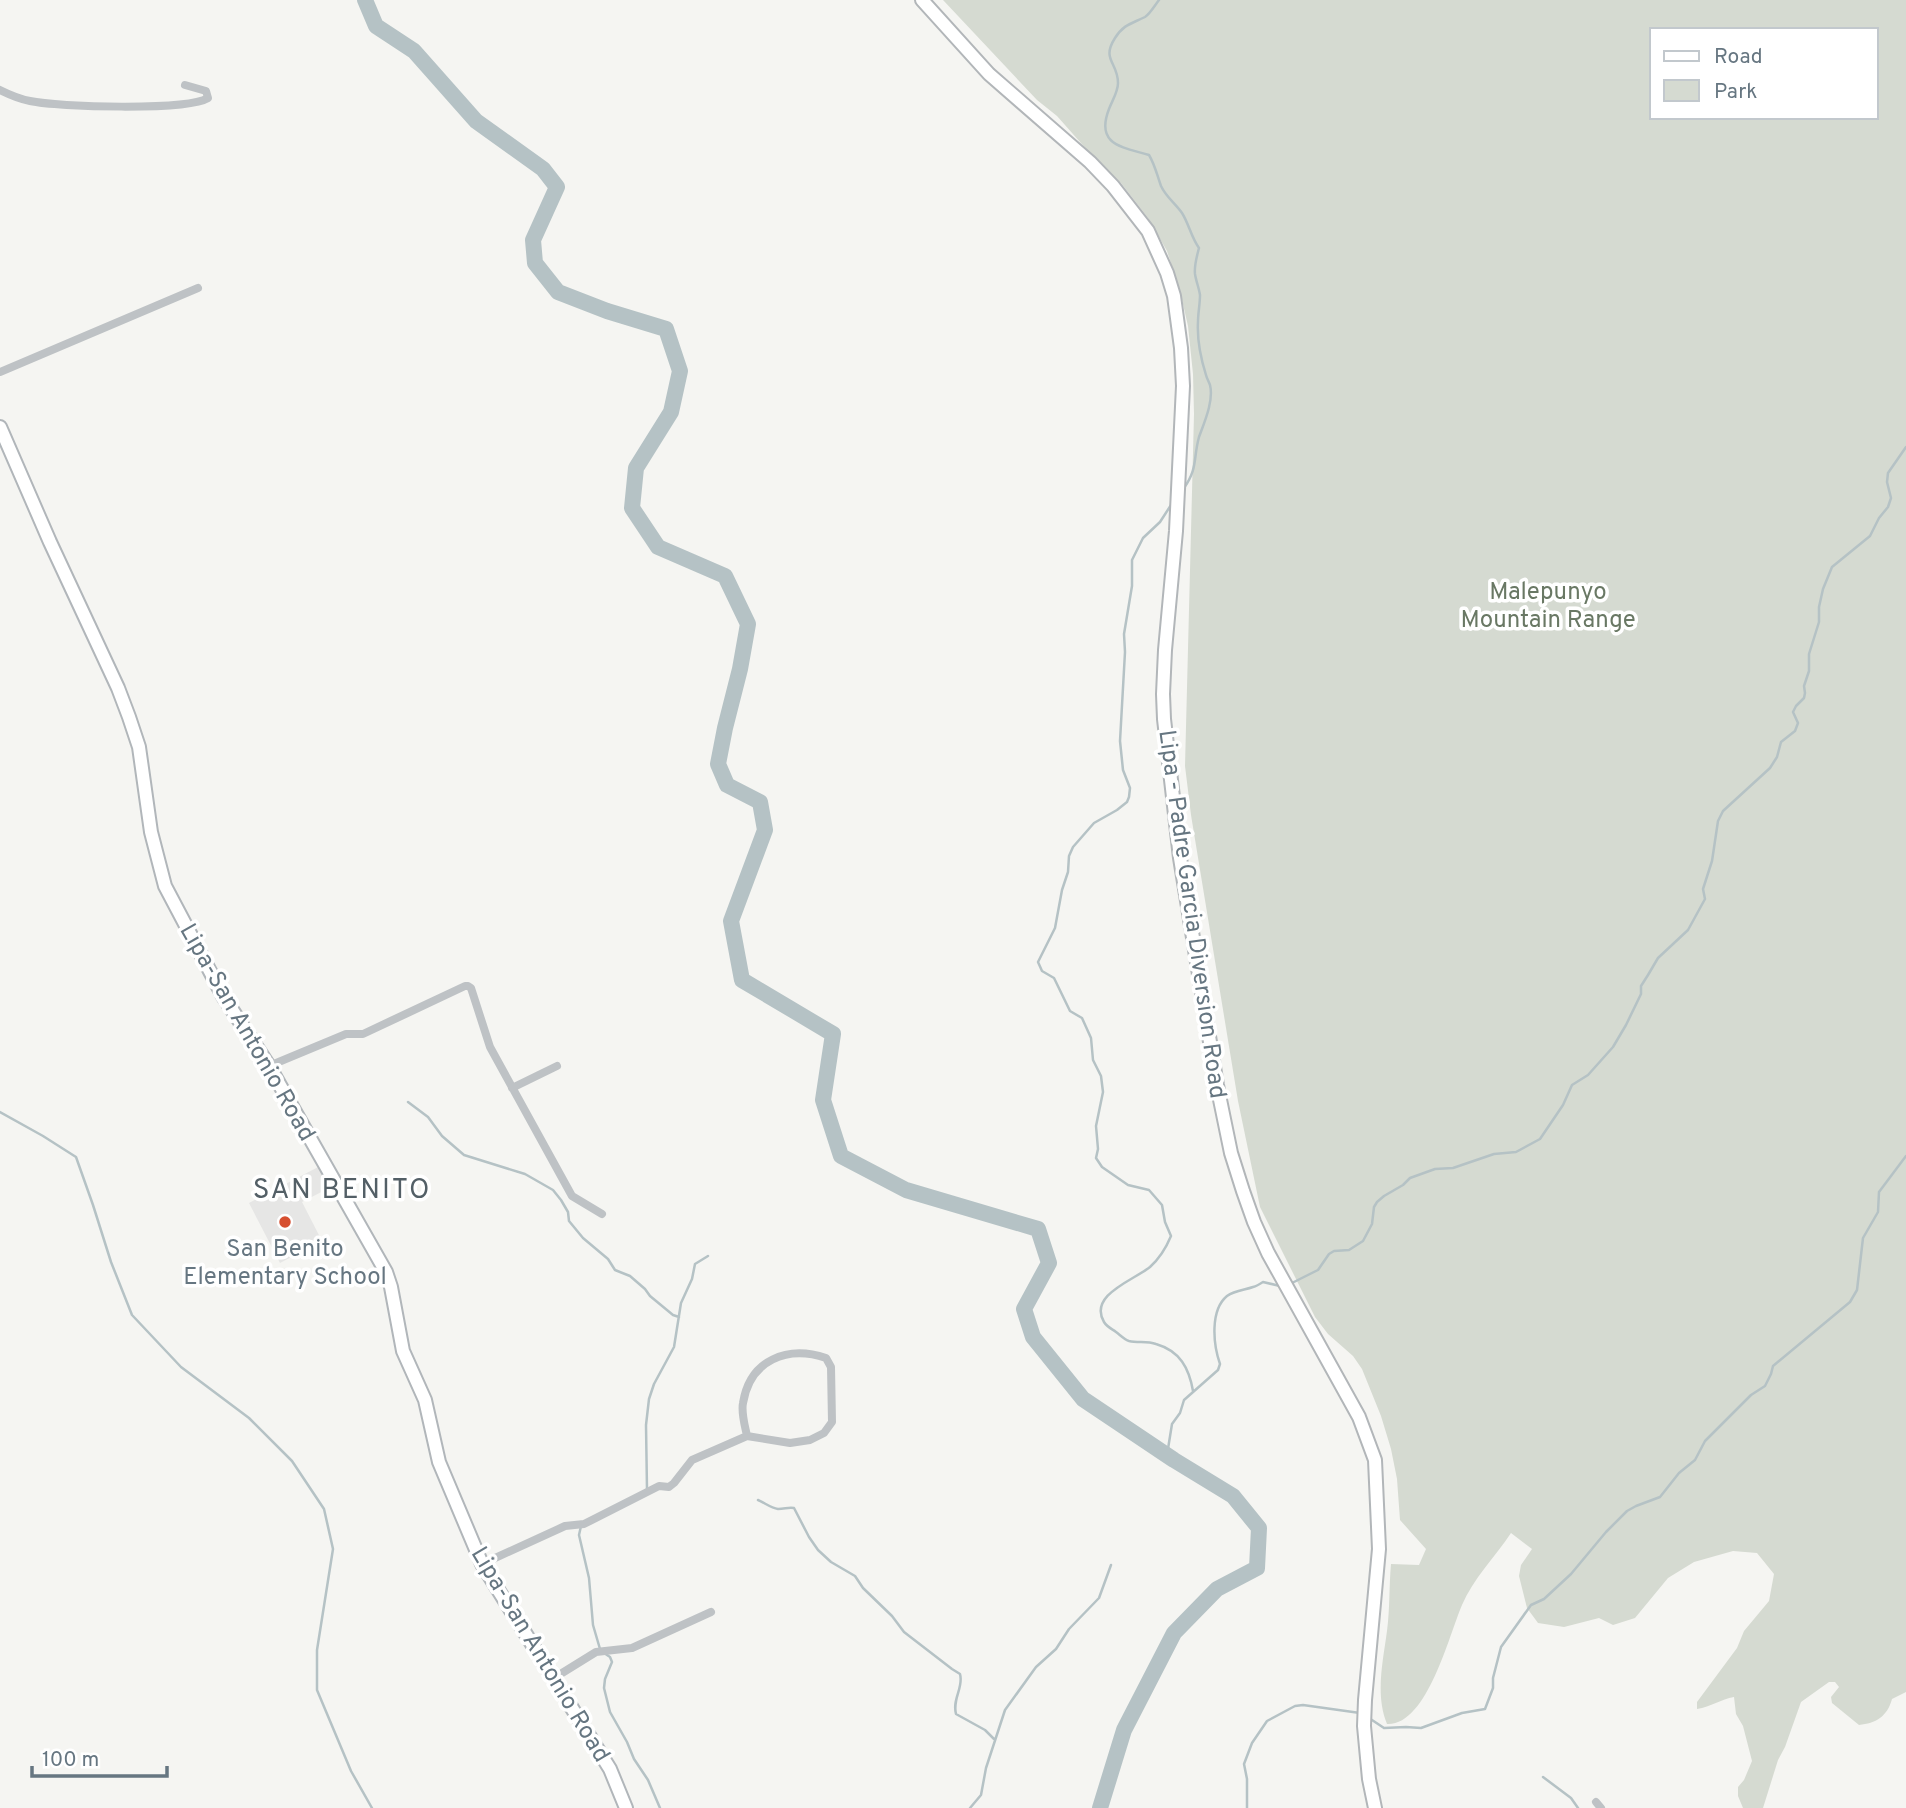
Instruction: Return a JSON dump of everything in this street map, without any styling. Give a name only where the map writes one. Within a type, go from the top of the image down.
[{"type":"main road","name":"Lipa - Padre Garcia Diversion Road","points":[[922,0],[989,74],[1090,162],[1113,186],[1148,231],[1167,273],[1178,317],[1183,387],[1176,531],[1165,650],[1164,719],[1185,888],[1222,1108],[1231,1153],[1243,1191],[1268,1253],[1359,1417],[1374,1460],[1379,1549],[1364,1726],[1368,1779],[1375,1808]]},
{"type":"main road","name":"Lipa-San Antonio Road","points":[[0,427],[129,717],[139,747],[151,832],[165,886],[223,996],[269,1066],[386,1272],[403,1351],[425,1400],[439,1462],[482,1564],[610,1769],[626,1808]]},
{"type":"street","points":[[0,90],[29,101],[58,104],[161,105],[198,102],[208,98],[206,91],[185,85]]},
{"type":"street","points":[[0,372],[198,288]]},
{"type":"street","points":[[269,1066],[346,1034],[363,1034],[468,986],[471,988],[490,1046],[572,1196],[602,1214]]},
{"type":"street","points":[[512,1088],[557,1066]]},
{"type":"street","points":[[482,1564],[565,1526],[584,1524],[659,1486],[669,1487],[692,1460],[747,1436],[790,1443],[810,1440],[824,1433],[832,1422],[831,1367],[826,1358],[815,1354],[795,1353],[769,1359],[749,1381],[742,1406],[747,1436]]},
{"type":"street","points":[[554,1678],[596,1653],[632,1648],[711,1612]]},
{"type":"shaded area","name":"San Benito Elementary School","points":[[322,1165],[333,1186],[302,1202],[322,1241],[280,1263],[249,1203]]},
{"type":"green space","name":"Malepunyo Mountain Range","points":[[943,0],[1906,0],[1906,1692],[1892,1699],[1880,1718],[1859,1725],[1832,1703],[1831,1697],[1839,1687],[1835,1682],[1829,1682],[1801,1702],[1763,1808],[1743,1808],[1738,1796],[1738,1787],[1752,1761],[1743,1726],[1736,1714],[1734,1697],[1697,1709],[1697,1702],[1737,1648],[1744,1631],[1769,1601],[1774,1574],[1757,1553],[1733,1551],[1694,1562],[1668,1578],[1635,1618],[1613,1625],[1599,1618],[1564,1627],[1538,1623],[1527,1608],[1519,1576],[1521,1565],[1532,1549],[1511,1533],[1467,1595],[1425,1695],[1401,1721],[1387,1724],[1381,1690],[1391,1564],[1419,1565],[1426,1549],[1400,1520],[1397,1479],[1391,1449],[1362,1369],[1315,1317],[1260,1207],[1238,1101],[1191,815],[1185,766],[1194,414],[1188,326],[1167,251],[1148,218],[1121,183],[1096,160],[1057,116],[1037,100]]},
{"type":"waterway","points":[[365,0],[376,26],[414,51],[476,121],[543,169],[557,187],[533,240],[535,263],[558,292],[666,329],[680,371],[671,412],[636,468],[632,508],[658,547],[725,576],[748,624],[718,764],[727,785],[760,802],[765,830],[731,921],[742,980],[833,1034],[823,1100],[841,1156],[906,1190],[1038,1229],[1049,1263],[1024,1309],[1033,1337],[1083,1399],[1233,1496],[1259,1528],[1257,1568],[1217,1589],[1174,1633],[1124,1730],[1100,1808]]},
{"type":"waterway","points":[[1159,0],[1147,16],[1128,25],[1111,45],[1110,56],[1118,83],[1109,109],[1106,130],[1108,137],[1114,142],[1129,150],[1149,155],[1163,190],[1182,213],[1199,248],[1195,271],[1200,295],[1198,335],[1211,398],[1193,469],[1184,488]]},
{"type":"waterway","points":[[1290,1284],[1318,1270],[1334,1251],[1349,1250],[1363,1241],[1372,1224],[1377,1202],[1410,1178],[1435,1169],[1453,1168],[1494,1154],[1516,1152],[1540,1139],[1563,1105],[1572,1085],[1588,1075],[1613,1047],[1641,994],[1641,986],[1658,958],[1688,930],[1705,899],[1703,889],[1712,861],[1718,821],[1723,811],[1770,768],[1777,757],[1781,742],[1795,731],[1798,723],[1793,712],[1804,698],[1809,654],[1819,622],[1823,589],[1832,567],[1870,536],[1888,507],[1891,498],[1888,473],[1906,447]]},
{"type":"waterway","points":[[1171,505],[1160,522],[1143,538],[1132,560],[1132,586],[1124,634],[1120,741],[1123,770],[1130,788],[1129,797],[1117,810],[1094,823],[1073,847],[1055,928],[1038,962],[1042,971],[1054,978],[1070,1011],[1082,1018],[1091,1038],[1093,1060],[1101,1076],[1103,1092],[1096,1126],[1096,1158],[1102,1167],[1128,1185],[1149,1190],[1162,1205],[1171,1236],[1150,1267],[1107,1296],[1101,1312],[1104,1322],[1127,1340],[1153,1343],[1171,1351],[1186,1368],[1193,1391]]},
{"type":"waterway","points":[[408,1102],[428,1117],[442,1136],[464,1155],[525,1174],[553,1190],[568,1212],[569,1221],[583,1238],[608,1259],[615,1270],[630,1276],[650,1296],[679,1317]]},
{"type":"waterway","points":[[0,1112],[76,1157],[132,1315],[181,1367],[249,1418],[292,1461],[324,1509],[333,1549],[317,1650],[317,1690],[351,1771],[372,1808]]},
{"type":"waterway","points":[[1369,1718],[1384,1728],[1421,1728],[1462,1713],[1485,1709],[1493,1688],[1501,1647],[1531,1605],[1544,1599],[1571,1574],[1627,1511],[1660,1497],[1679,1473],[1695,1460],[1705,1441],[1751,1395],[1765,1386],[1773,1366],[1850,1302],[1857,1290],[1863,1238],[1878,1212],[1879,1192],[1906,1156]]},
{"type":"waterway","points":[[647,1490],[646,1425],[649,1399],[674,1347],[681,1303],[692,1279],[695,1264],[708,1256]]},
{"type":"waterway","points":[[1167,1455],[1172,1424],[1180,1413],[1184,1400],[1218,1370],[1220,1364],[1214,1328],[1222,1302],[1230,1294],[1263,1282],[1280,1286]]},
{"type":"waterway","points":[[758,1500],[778,1509],[794,1508],[818,1550],[831,1562],[855,1576],[904,1632],[960,1674],[956,1714],[985,1730],[995,1740]]},
{"type":"waterway","points":[[581,1526],[579,1535],[589,1578],[593,1625],[600,1649]]},
{"type":"waterway","points":[[970,1808],[981,1795],[986,1768],[1005,1710],[1036,1667],[1056,1649],[1069,1629],[1099,1598],[1111,1565]]},
{"type":"waterway","points":[[604,1653],[612,1662],[604,1688],[610,1712],[648,1780],[660,1808]]},
{"type":"waterway","points":[[1247,1808],[1244,1764],[1252,1743],[1267,1721],[1295,1706],[1303,1705],[1360,1713]]},
{"type":"waterway","points":[[1543,1777],[1571,1798],[1578,1808]]},
{"type":"place","name":"San Benito Elementary School","points":[[285,1222]]},
{"type":"district","name":"SAN BENITO","points":[[342,1188]]}]
